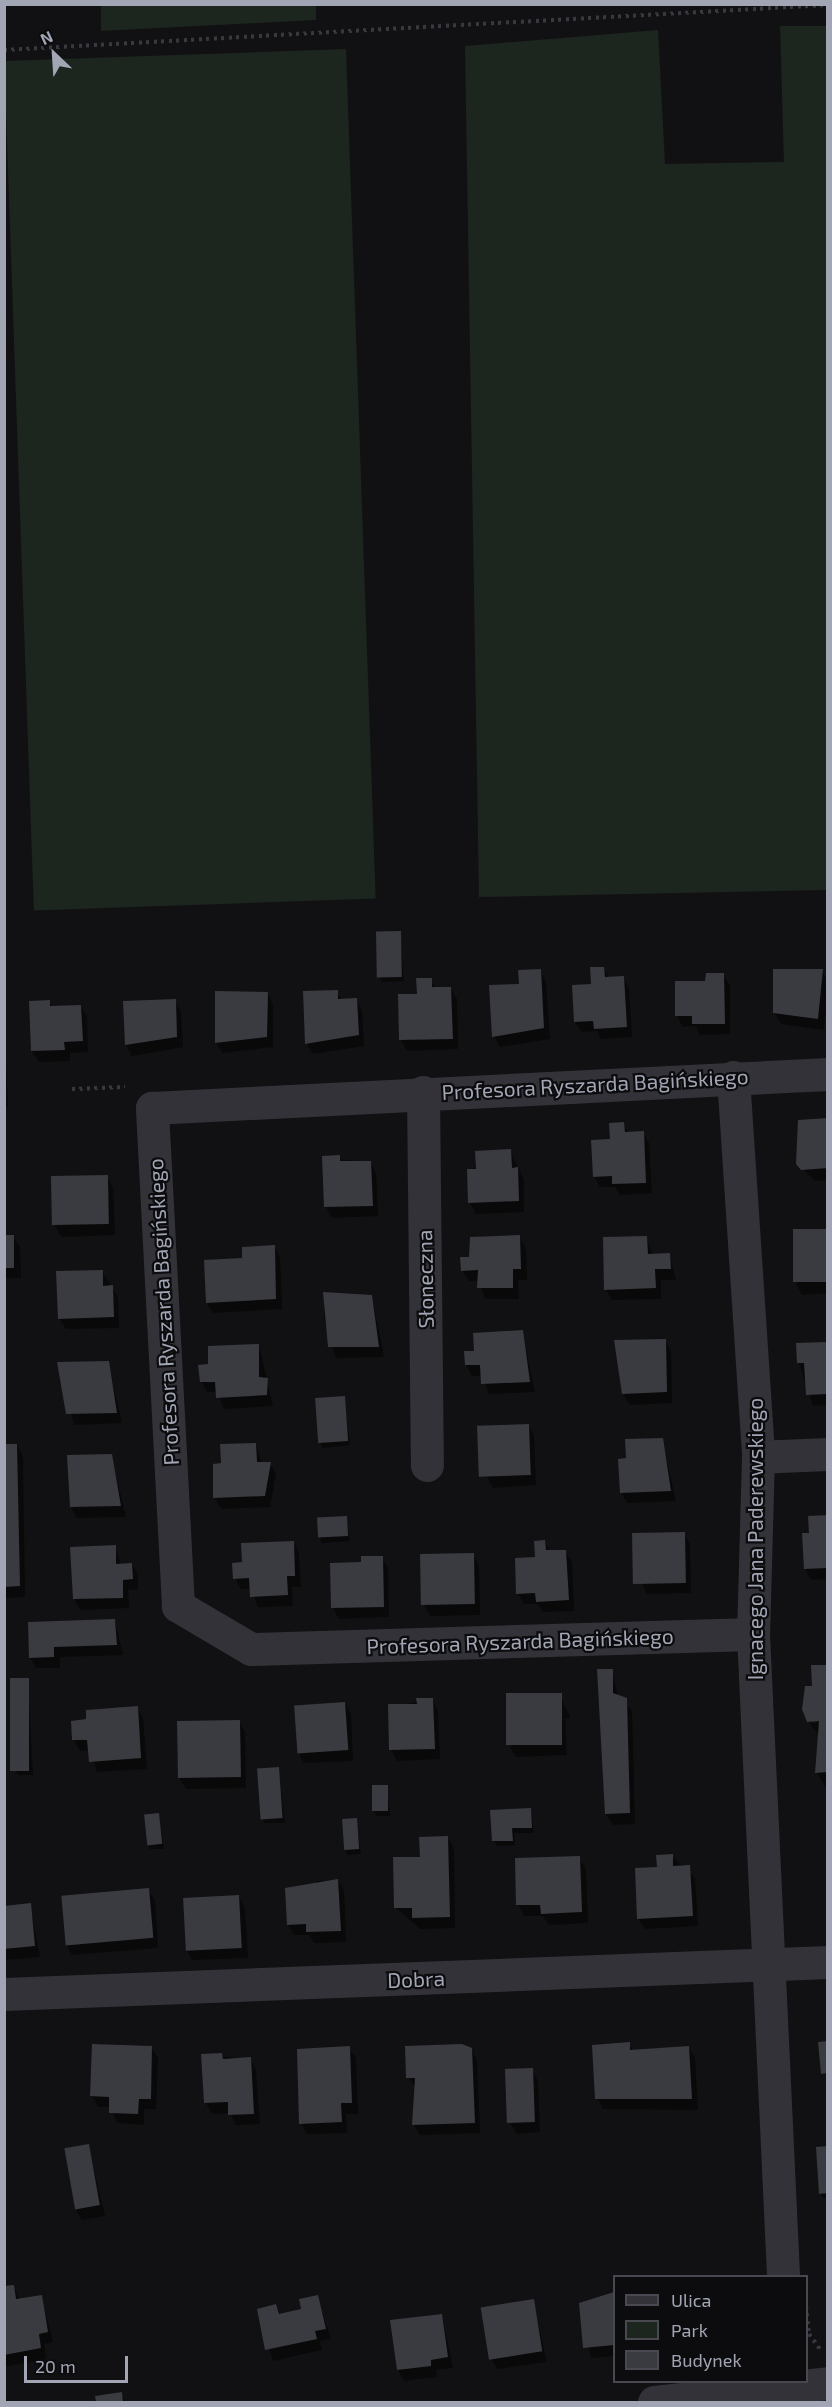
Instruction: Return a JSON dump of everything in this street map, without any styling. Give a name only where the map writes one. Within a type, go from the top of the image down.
[{"type":"street","name":"Profesora Ryszarda Bagińskiego","points":[[753,1634],[251,1649],[178,1606],[152,1108],[423,1092],[828,1074]]},
{"type":"street","name":"Ignacego Jana Paderewskiego","points":[[733,1077],[758,1457],[753,1634],[783,2275]]},
{"type":"street","name":"Słoneczna","points":[[423,1092],[427,1465]]},
{"type":"street","points":[[758,1457],[828,1454]]},
{"type":"street","name":"Dobra","points":[[4,1994],[828,1962]]},
{"type":"street","points":[[654,2403],[788,2391],[828,2384]]},
{"type":"path","points":[[4,50],[828,5]]},
{"type":"path","points":[[808,2320],[809,2334],[828,2354]]},
{"type":"green space","points":[[101,5],[316,5],[316,20],[101,31]]},
{"type":"green space","points":[[780,26],[827,26],[827,890],[479,897],[465,46],[658,30],[665,164],[784,162]]},
{"type":"green space","points":[[346,49],[376,898],[34,910],[4,61]]},
{"type":"building","points":[[376,931],[401,931],[402,977],[377,977]]},
{"type":"building","points":[[590,967],[604,967],[605,977],[624,976],[627,1027],[594,1029],[593,1021],[574,1022],[572,985],[591,984]]},
{"type":"building","points":[[541,969],[544,1028],[492,1037],[489,985],[519,984],[518,970]]},
{"type":"building","points":[[773,969],[823,969],[818,1019],[773,1013]]},
{"type":"building","points":[[706,973],[724,973],[725,1024],[692,1024],[692,1016],[675,1016],[675,981],[705,981]]},
{"type":"building","points":[[416,978],[432,978],[432,987],[451,987],[453,1039],[399,1040],[398,994],[417,994]]},
{"type":"building","points":[[338,990],[338,999],[357,998],[359,1035],[305,1044],[303,991]]},
{"type":"building","points":[[215,991],[268,992],[267,1037],[215,1043]]},
{"type":"building","points":[[176,999],[177,1037],[125,1045],[123,1001]]},
{"type":"building","points":[[50,1000],[50,1006],[81,1005],[83,1041],[64,1042],[65,1050],[31,1051],[29,1001]]},
{"type":"building","points":[[828,1118],[828,1168],[801,1170],[796,1164],[798,1120]]},
{"type":"building","points":[[624,1122],[625,1132],[644,1131],[646,1183],[612,1184],[612,1176],[593,1177],[591,1140],[610,1139],[609,1123]]},
{"type":"building","points":[[511,1149],[512,1168],[518,1167],[519,1201],[468,1203],[467,1169],[476,1169],[475,1151]]},
{"type":"building","points":[[340,1155],[340,1161],[371,1161],[373,1206],[324,1207],[322,1156]]},
{"type":"building","points":[[108,1175],[109,1224],[52,1225],[51,1176]]},
{"type":"building","points":[[793,1229],[828,1229],[828,1282],[793,1282]]},
{"type":"building","points":[[4,1235],[14,1235],[14,1268],[4,1268]]},
{"type":"building","points":[[520,1235],[521,1269],[513,1269],[513,1288],[477,1288],[478,1270],[461,1271],[460,1257],[469,1257],[470,1237]]},
{"type":"building","points":[[647,1236],[648,1254],[670,1253],[671,1269],[655,1269],[656,1288],[604,1290],[603,1237]]},
{"type":"building","points":[[275,1245],[276,1299],[206,1303],[204,1260],[242,1258],[242,1247]]},
{"type":"building","points":[[103,1270],[103,1286],[113,1285],[114,1317],[58,1319],[56,1271]]},
{"type":"building","points":[[323,1292],[372,1295],[379,1347],[328,1347]]},
{"type":"building","points":[[523,1330],[530,1382],[481,1384],[480,1365],[465,1365],[464,1351],[474,1351],[473,1333]]},
{"type":"building","points":[[666,1339],[667,1392],[622,1394],[614,1340]]},
{"type":"building","points":[[828,1342],[828,1394],[806,1395],[804,1363],[797,1363],[796,1343]]},
{"type":"building","points":[[259,1344],[259,1377],[268,1378],[267,1395],[216,1398],[215,1382],[200,1382],[198,1365],[208,1364],[208,1346]]},
{"type":"building","points":[[109,1361],[117,1413],[66,1414],[57,1362]]},
{"type":"building","points":[[345,1396],[348,1441],[318,1443],[315,1398]]},
{"type":"building","points":[[529,1424],[531,1475],[479,1477],[477,1426]]},
{"type":"building","points":[[663,1438],[671,1491],[620,1493],[618,1459],[626,1458],[625,1439]]},
{"type":"building","points":[[256,1443],[257,1462],[271,1462],[265,1496],[213,1498],[213,1464],[221,1463],[220,1444]]},
{"type":"building","points":[[4,1444],[17,1444],[20,1586],[4,1587]]},
{"type":"building","points":[[112,1454],[121,1506],[70,1507],[67,1455]]},
{"type":"building","points":[[828,1515],[828,1568],[804,1569],[802,1533],[809,1533],[808,1516]]},
{"type":"building","points":[[347,1516],[348,1536],[318,1538],[317,1518]]},
{"type":"building","points":[[685,1532],[686,1583],[633,1584],[632,1533]]},
{"type":"building","points":[[545,1540],[546,1550],[566,1550],[569,1600],[536,1602],[535,1593],[516,1594],[515,1558],[535,1557],[534,1541]]},
{"type":"building","points":[[294,1541],[295,1576],[287,1576],[288,1595],[250,1597],[249,1578],[233,1579],[232,1563],[242,1562],[241,1543]]},
{"type":"building","points":[[116,1545],[116,1564],[132,1563],[133,1579],[123,1580],[123,1598],[73,1599],[70,1547]]},
{"type":"building","points":[[474,1553],[475,1604],[421,1605],[420,1554]]},
{"type":"building","points":[[361,1556],[383,1556],[384,1607],[331,1608],[330,1563],[361,1562]]},
{"type":"building","points":[[115,1619],[117,1645],[54,1647],[54,1657],[29,1658],[28,1622]]},
{"type":"building","points":[[811,1665],[828,1665],[828,1772],[815,1773],[819,1721],[807,1722],[802,1709],[805,1686],[812,1686]]},
{"type":"building","points":[[597,1669],[613,1669],[613,1693],[627,1698],[630,1813],[605,1814]]},
{"type":"building","points":[[10,1678],[29,1678],[29,1771],[10,1771]]},
{"type":"building","points":[[506,1693],[562,1693],[562,1745],[506,1745]]},
{"type":"building","points":[[416,1698],[433,1698],[435,1749],[389,1750],[388,1704],[417,1704]]},
{"type":"building","points":[[345,1702],[348,1750],[297,1753],[294,1706]]},
{"type":"building","points":[[138,1706],[141,1758],[89,1762],[87,1740],[72,1740],[71,1721],[86,1719],[86,1710]]},
{"type":"building","points":[[240,1720],[241,1777],[178,1778],[177,1721]]},
{"type":"building","points":[[279,1767],[283,1818],[261,1819],[257,1769]]},
{"type":"building","points":[[372,1785],[388,1785],[388,1811],[372,1811]]},
{"type":"building","points":[[531,1808],[532,1828],[512,1828],[513,1841],[492,1841],[490,1810]]},
{"type":"building","points":[[159,1813],[162,1844],[147,1845],[144,1815]]},
{"type":"building","points":[[357,1818],[359,1849],[344,1850],[342,1819]]},
{"type":"building","points":[[448,1836],[450,1917],[412,1918],[412,1908],[394,1908],[393,1857],[420,1857],[419,1837]]},
{"type":"building","points":[[673,1854],[673,1866],[690,1865],[693,1916],[637,1919],[635,1868],[657,1867],[656,1855]]},
{"type":"building","points":[[580,1856],[582,1912],[541,1914],[540,1905],[516,1905],[515,1858]]},
{"type":"building","points":[[338,1879],[341,1931],[306,1932],[306,1924],[287,1925],[285,1888]]},
{"type":"building","points":[[149,1888],[153,1938],[66,1945],[61,1896]]},
{"type":"building","points":[[239,1895],[242,1948],[186,1951],[183,1898]]},
{"type":"building","points":[[31,1903],[35,1946],[4,1949],[4,1906]]},
{"type":"building","points":[[828,2041],[828,2073],[821,2074],[818,2042]]},
{"type":"building","points":[[630,2042],[630,2050],[689,2046],[692,2099],[595,2099],[592,2045]]},
{"type":"building","points":[[92,2044],[152,2046],[151,2099],[139,2099],[138,2114],[109,2113],[109,2097],[90,2096]]},
{"type":"building","points":[[462,2044],[472,2048],[475,2123],[412,2125],[415,2078],[406,2078],[405,2046]]},
{"type":"building","points":[[350,2046],[352,2103],[341,2103],[342,2122],[299,2124],[297,2049]]},
{"type":"building","points":[[222,2053],[223,2059],[251,2057],[254,2114],[228,2115],[228,2102],[204,2103],[201,2054]]},
{"type":"building","points":[[533,2068],[535,2122],[507,2123],[505,2069]]},
{"type":"building","points":[[89,2144],[100,2205],[75,2209],[64,2148]]},
{"type":"building","points":[[828,2146],[828,2193],[819,2194],[816,2147]]},
{"type":"building","points":[[14,2285],[16,2299],[42,2295],[48,2332],[39,2334],[41,2348],[4,2355],[4,2286]]},
{"type":"building","points":[[613,2292],[613,2345],[583,2348],[579,2303]]},
{"type":"building","points":[[318,2295],[326,2329],[315,2331],[317,2339],[265,2350],[257,2309],[276,2304],[279,2314],[301,2309],[299,2299]]},
{"type":"building","points":[[534,2299],[542,2351],[489,2360],[481,2307]]},
{"type":"building","points":[[442,2314],[448,2357],[431,2360],[431,2366],[397,2370],[390,2320]]},
{"type":"building","points":[[122,2392],[123,2402],[96,2402],[95,2396]]}]
